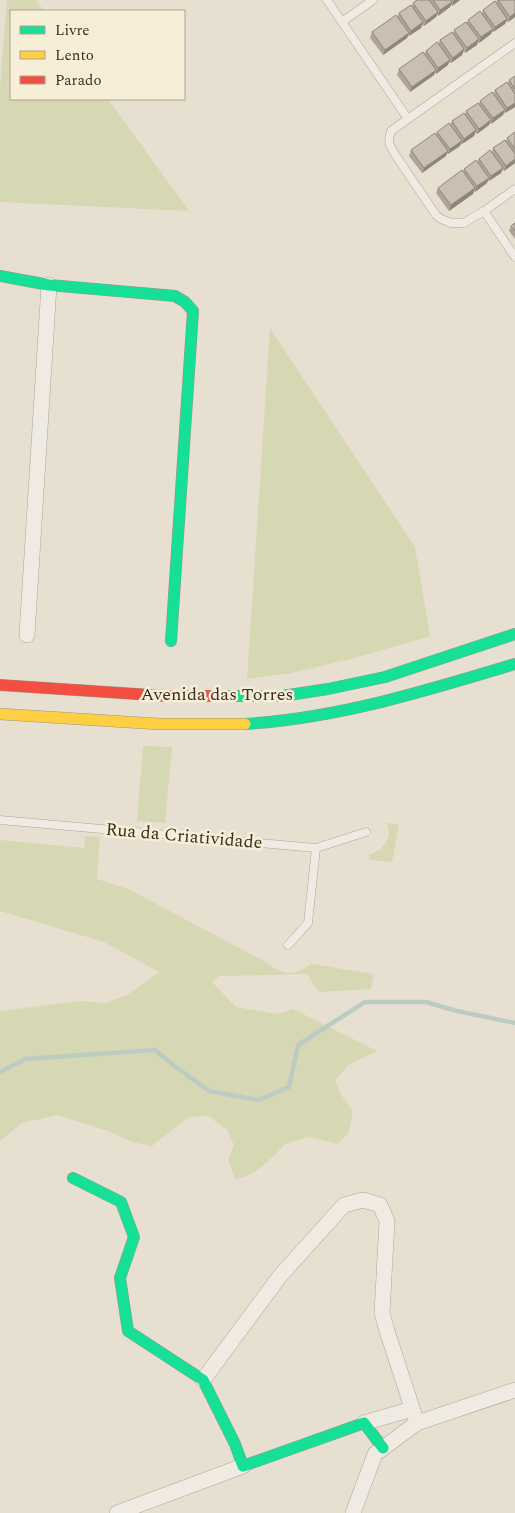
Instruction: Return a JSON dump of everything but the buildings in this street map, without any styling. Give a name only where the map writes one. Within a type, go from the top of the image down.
[{"type":"street","points":[[0,276],[49,285],[175,296],[184,300],[193,312],[171,641]]},
{"type":"street","points":[[27,635],[49,285]]},
{"type":"street","name":"Avenida das Torres","points":[[0,685],[167,696],[282,696],[385,678],[515,634]]},
{"type":"street","name":"Avenida das Torres","points":[[0,714],[137,724],[213,725],[257,722],[311,716],[386,702],[515,664]]},
{"type":"street","points":[[73,1178],[121,1202],[134,1237],[120,1278],[128,1331],[203,1380],[235,1444],[243,1466]]},
{"type":"street","points":[[203,1380],[280,1276],[344,1205],[363,1200],[380,1205],[387,1221],[382,1313],[415,1416]]},
{"type":"street","points":[[117,1513],[364,1423],[415,1416],[515,1390]]},
{"type":"street","points":[[353,1513],[376,1454],[415,1416]]},
{"type":"street","points":[[364,1423],[383,1448]]},
{"type":"lane","points":[[327,0],[408,119]]},
{"type":"lane","points":[[342,22],[373,0]]},
{"type":"lane","points":[[515,43],[392,131],[389,139],[390,146],[436,215],[446,222],[464,223],[515,189]]},
{"type":"lane","points":[[484,211],[515,257]]},
{"type":"lane","name":"Rua da Criatividade","points":[[0,820],[316,848],[366,832]]},
{"type":"lane","points":[[288,945],[308,923],[316,848]]},
{"type":"green space","points":[[7,0],[36,0],[43,10],[10,10],[10,100],[109,100],[189,211],[0,202],[0,88]]},
{"type":"green space","points":[[270,328],[415,547],[430,636],[355,658],[291,673],[247,679]]},
{"type":"green space","points":[[143,746],[172,747],[165,823],[137,821]]},
{"type":"green space","points":[[387,823],[399,824],[392,862],[369,860],[369,855],[379,850],[388,839],[389,829]]},
{"type":"green space","points":[[85,836],[100,837],[97,879],[128,889],[268,963],[279,971],[295,972],[311,964],[374,974],[371,989],[319,992],[307,974],[219,976],[212,982],[236,1007],[277,1014],[293,1009],[377,1051],[348,1065],[335,1081],[342,1096],[353,1111],[349,1132],[338,1144],[308,1137],[285,1144],[273,1157],[253,1173],[236,1180],[228,1160],[234,1145],[227,1130],[208,1116],[189,1117],[152,1146],[132,1142],[108,1131],[58,1115],[22,1123],[0,1141],[0,1011],[80,1001],[106,1003],[127,995],[159,972],[104,942],[0,911],[0,840],[84,848]]},
{"type":"waterway","points":[[0,1072],[25,1059],[155,1050],[209,1091],[259,1100],[289,1087],[298,1045],[365,1002],[426,1002],[457,1011],[515,1023]]},
{"type":"traffic: fast","points":[[0,276],[49,285],[175,296],[185,302],[193,311],[171,641]]},
{"type":"traffic: fast","points":[[219,696],[282,696],[328,689],[385,677],[515,634]]},
{"type":"traffic: fast","points":[[245,724],[314,716],[382,702],[515,664]]},
{"type":"traffic: fast","points":[[73,1178],[121,1202],[134,1237],[120,1278],[128,1331],[203,1380],[235,1444],[243,1466],[364,1423],[383,1448]]},
{"type":"traffic: slow","points":[[0,714],[159,724],[245,724]]},
{"type":"traffic: jam","points":[[0,685],[167,696],[219,696]]}]
